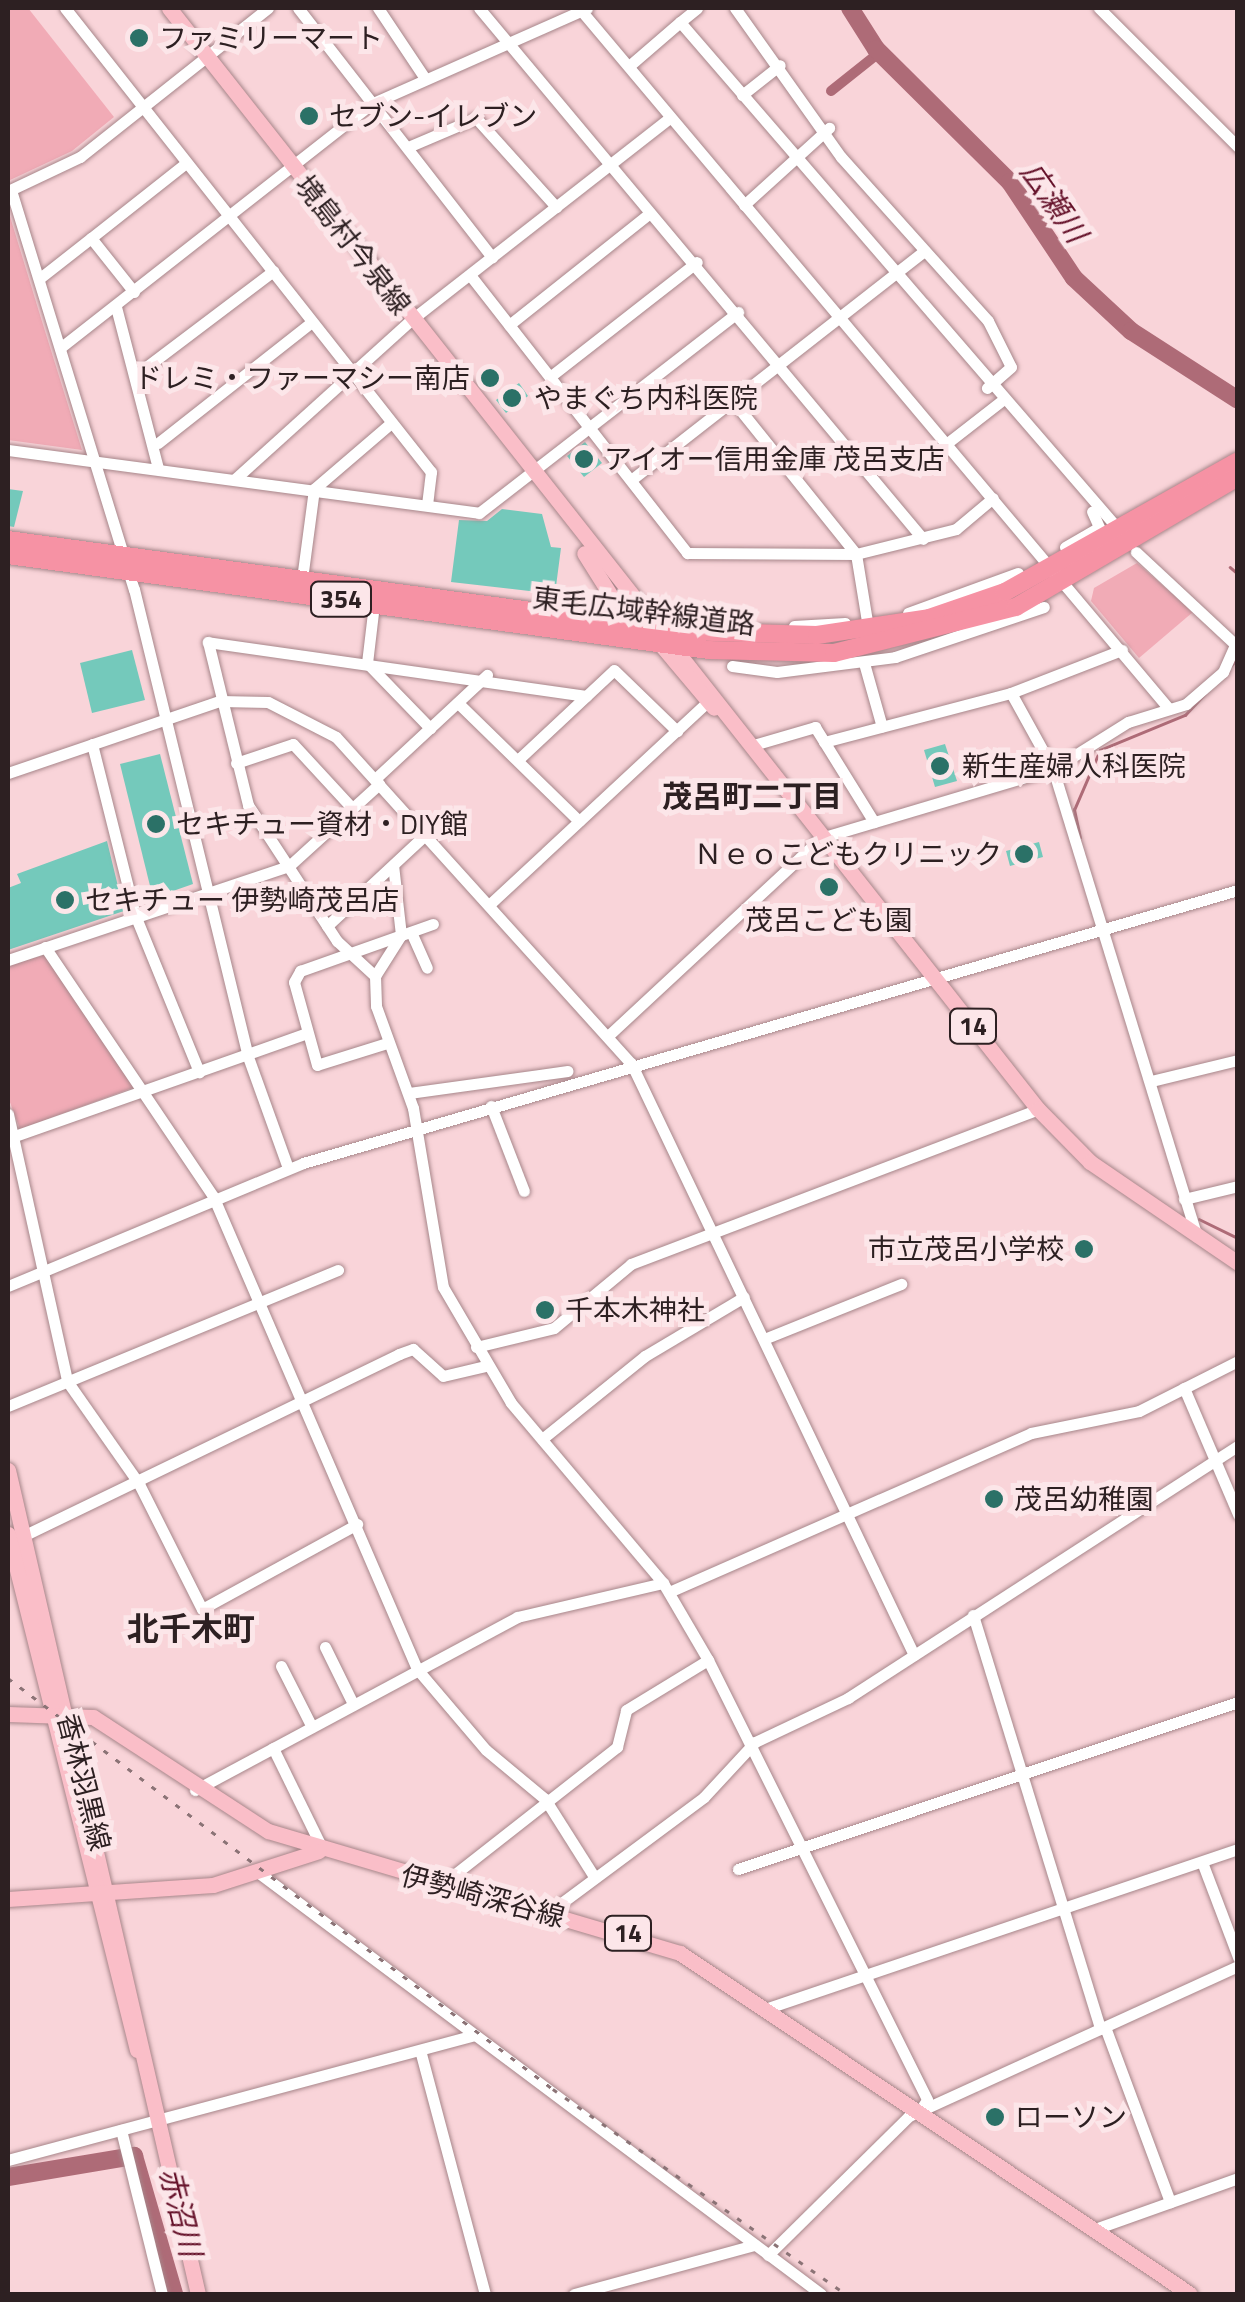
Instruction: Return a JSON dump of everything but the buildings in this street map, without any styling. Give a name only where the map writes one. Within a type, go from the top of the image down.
[{"type":"highway","name":"東毛広域幹線道路","points":[[8,540],[374,604],[809,654],[928,636],[1016,607],[1171,509],[1238,461]]},
{"type":"highway","name":"東毛広域幹線道路","points":[[1171,509],[1238,478]]},
{"type":"highway","name":"東毛広域幹線道路","points":[[8,555],[302,579],[528,610],[658,635],[728,628],[817,635],[924,615],[1060,576]]},
{"type":"main road","name":"境島村今泉線","points":[[169,8],[658,635]]},
{"type":"main road","name":"境島村今泉線","points":[[535,478],[584,553],[658,635]]},
{"type":"main road","points":[[528,610],[608,609],[611,594],[584,553]]},
{"type":"main road","name":"14","points":[[658,635],[708,701],[750,746]]},
{"type":"main road","name":"14","points":[[658,635],[1038,1108],[1090,1162],[1238,1262]]},
{"type":"main road","name":"香林羽黒線","points":[[8,1470],[12,1541],[104,1895],[198,2294]]},
{"type":"main road","name":"伊勢崎深谷線","points":[[8,1714],[59,1715],[104,1722],[195,1790],[321,1851],[680,1952],[1190,2294]]},
{"type":"main road","points":[[8,1899],[104,1895],[259,1872],[321,1851]]},
{"type":"street","points":[[66,8],[431,472],[427,504]]},
{"type":"street","points":[[298,8],[492,256]]},
{"type":"street","points":[[378,8],[424,77]]},
{"type":"street","points":[[479,8],[650,212],[697,262],[923,539]]},
{"type":"street","points":[[60,348],[372,104],[424,77],[510,44],[583,8],[670,118],[1169,709]]},
{"type":"street","points":[[630,66],[696,8]]},
{"type":"street","points":[[735,8],[829,128],[842,157],[988,321],[1010,368],[987,388]]},
{"type":"street","points":[[1100,8],[1238,147]]},
{"type":"street","points":[[264,9],[80,157],[10,191],[126,563],[247,1054],[288,1168]]},
{"type":"street","points":[[680,22],[987,388],[1113,524]]},
{"type":"street","points":[[742,95],[780,65]]},
{"type":"street","points":[[408,148],[476,118],[556,207]]},
{"type":"street","points":[[234,479],[412,320],[670,118]]},
{"type":"street","points":[[744,204],[829,128]]},
{"type":"street","points":[[40,278],[186,163]]},
{"type":"street","points":[[509,325],[650,212]]},
{"type":"street","points":[[91,238],[134,292]]},
{"type":"street","points":[[631,480],[924,252]]},
{"type":"street","points":[[551,376],[697,262]]},
{"type":"street","points":[[137,374],[273,270]]},
{"type":"street","points":[[470,274],[687,553],[856,554],[956,529],[993,498]]},
{"type":"street","points":[[116,307],[158,442],[158,468]]},
{"type":"street","points":[[8,450],[480,513],[535,478],[590,428],[738,312]]},
{"type":"street","points":[[158,442],[312,322]]},
{"type":"street","points":[[732,401],[856,554],[867,620]]},
{"type":"street","points":[[946,444],[1000,402]]},
{"type":"street","points":[[302,579],[314,489],[391,423]]},
{"type":"street","points":[[1050,455],[1048,464],[1100,520],[1065,547]]},
{"type":"street","points":[[610,1034],[821,838],[1053,769],[1128,722],[1169,709],[1223,672],[1236,646],[1136,552]]},
{"type":"street","points":[[690,617],[728,628],[924,615],[1018,573]]},
{"type":"street","points":[[367,663],[374,604]]},
{"type":"street","points":[[1000,627],[1016,607]]},
{"type":"street","points":[[732,666],[864,663],[1000,627],[1044,607]]},
{"type":"street","points":[[586,696],[487,676],[208,642],[248,805],[327,926],[375,976],[387,1043],[409,1093],[434,1256],[485,1366],[666,1588],[755,1742],[927,2100],[919,2112],[768,2254]]},
{"type":"street","points":[[824,742],[1011,693],[1122,650]]},
{"type":"street","points":[[809,654],[832,666]]},
{"type":"street","points":[[367,663],[430,728]]},
{"type":"street","points":[[864,663],[882,727]]},
{"type":"street","points":[[521,757],[586,696],[621,672],[677,731]]},
{"type":"street","points":[[8,960],[289,866],[487,676]]},
{"type":"street","points":[[1011,693],[1053,769],[1197,1236]]},
{"type":"street","points":[[491,903],[708,701]]},
{"type":"street","points":[[8,773],[220,702],[301,715],[377,781],[610,1034],[631,1063],[914,1654]]},
{"type":"street","points":[[458,703],[494,744],[521,757],[579,821]]},
{"type":"street","points":[[750,746],[811,725],[874,822]]},
{"type":"street","points":[[92,744],[135,915],[199,1072]]},
{"type":"street","points":[[236,763],[294,744],[352,808]]},
{"type":"street","points":[[327,926],[426,834]]},
{"type":"street","points":[[392,866],[406,934],[428,968]]},
{"type":"street","points":[[8,1286],[213,1196],[415,1127],[1238,890]]},
{"type":"street","points":[[387,1043],[322,1066],[307,1034],[296,976],[433,924]]},
{"type":"street","points":[[375,976],[406,934]]},
{"type":"street","points":[[44,946],[213,1196],[264,1298],[418,1669],[486,1750],[545,1800],[595,1878]]},
{"type":"street","points":[[10,1138],[307,1034]]},
{"type":"street","points":[[1151,1081],[1238,1060]]},
{"type":"street","points":[[409,1093],[567,1071]]},
{"type":"street","points":[[491,1106],[524,1191]]},
{"type":"street","points":[[476,1347],[554,1328],[631,1264],[1038,1108]]},
{"type":"street","points":[[8,1114],[10,1138],[44,1269],[67,1382],[139,1484],[202,1609],[357,1524]]},
{"type":"street","points":[[1184,1198],[1238,1186]]},
{"type":"street","points":[[8,1406],[338,1270]]},
{"type":"street","points":[[764,1340],[901,1284]]},
{"type":"street","points":[[542,1439],[645,1356],[744,1296]]},
{"type":"street","points":[[12,1541],[307,1404],[413,1349],[444,1376],[485,1366]]},
{"type":"street","points":[[195,1790],[518,1617],[666,1588],[1030,1433],[1139,1411],[1238,1360]]},
{"type":"street","points":[[1184,1388],[1220,1456],[1238,1514]]},
{"type":"street","points":[[548,1913],[704,1797],[755,1742],[828,1710],[1238,1446]]},
{"type":"street","points":[[974,1615],[1102,2028],[1170,2202]]},
{"type":"street","points":[[325,1647],[354,1704]]},
{"type":"street","points":[[440,1886],[618,1746],[626,1710],[708,1660]]},
{"type":"street","points":[[280,1666],[312,1727]]},
{"type":"street","points":[[738,1869],[1238,1702]]},
{"type":"street","points":[[273,1748],[321,1851]]},
{"type":"street","points":[[768,2008],[1238,1849]]},
{"type":"street","points":[[1202,1862],[1238,1957]]},
{"type":"street","points":[[259,1872],[822,2294]]},
{"type":"street","points":[[919,2112],[1238,1966]]},
{"type":"street","points":[[8,2160],[473,2036]]},
{"type":"street","points":[[420,2050],[485,2294]]},
{"type":"street","points":[[121,2130],[162,2294]]},
{"type":"street","points":[[1095,2229],[1238,2178]]},
{"type":"street","points":[[574,2294],[754,2245]]},
{"type":"street","points":[[799,2278],[804,2294]]},
{"type":"shaded area","points":[[8,8],[28,8],[114,117],[72,151],[8,181]]},
{"type":"shaded area","points":[[8,210],[40,315],[82,450],[8,440]]},
{"type":"shaded area","points":[[1137,563],[1193,612],[1139,658],[1091,601],[1094,588]]},
{"type":"shaded area","points":[[45,955],[135,1087],[20,1129],[8,1097],[8,965]]},
{"type":"waterway","name":"広瀬川","points":[[850,8],[876,49],[1010,182],[1074,278],[1131,331],[1238,400]]},
{"type":"waterway","points":[[831,91],[880,52]]},
{"type":"waterway","points":[[1230,567],[1238,574]]},
{"type":"waterway","points":[[1080,838],[1074,810],[1100,750],[1185,715],[1238,658]]},
{"type":"waterway","points":[[1199,1219],[1238,1238]]},
{"type":"waterway","name":"赤沼川","points":[[8,2177],[134,2156],[174,2294]]},
{"type":"railway","points":[[8,1678],[553,2089],[846,2294]]},
{"type":"place","name":"ファミリーマート","points":[[139,38]]},
{"type":"place","name":"セブン-イレブン","points":[[309,116]]},
{"type":"place","name":"ドレミ・ファーマシー南店","points":[[490,378]]},
{"type":"place","name":"やまぐち内科医院","points":[[512,398]]},
{"type":"place","name":"アイオー信用金庫 茂呂支店","points":[[584,459]]},
{"type":"place","name":"新生産婦人科医院","points":[[940,766]]},
{"type":"place","name":"セキチュー資材・DIY館","points":[[156,824]]},
{"type":"place","name":"Ｎｅｏこどもクリニック","points":[[1024,854]]},
{"type":"place","name":"茂呂こども園","points":[[829,887]]},
{"type":"place","name":"セキチュー 伊勢崎茂呂店","points":[[65,900]]},
{"type":"place","name":"市立茂呂小学校","points":[[1084,1249]]},
{"type":"place","name":"千本木神社","points":[[545,1310]]},
{"type":"place","name":"茂呂幼稚園","points":[[994,1499]]},
{"type":"place","name":"ローソン","points":[[995,2117]]},
{"type":"district","name":"茂呂町二丁目","points":[[752,796]]},
{"type":"district","name":"北千木町","points":[[191,1628]]}]
